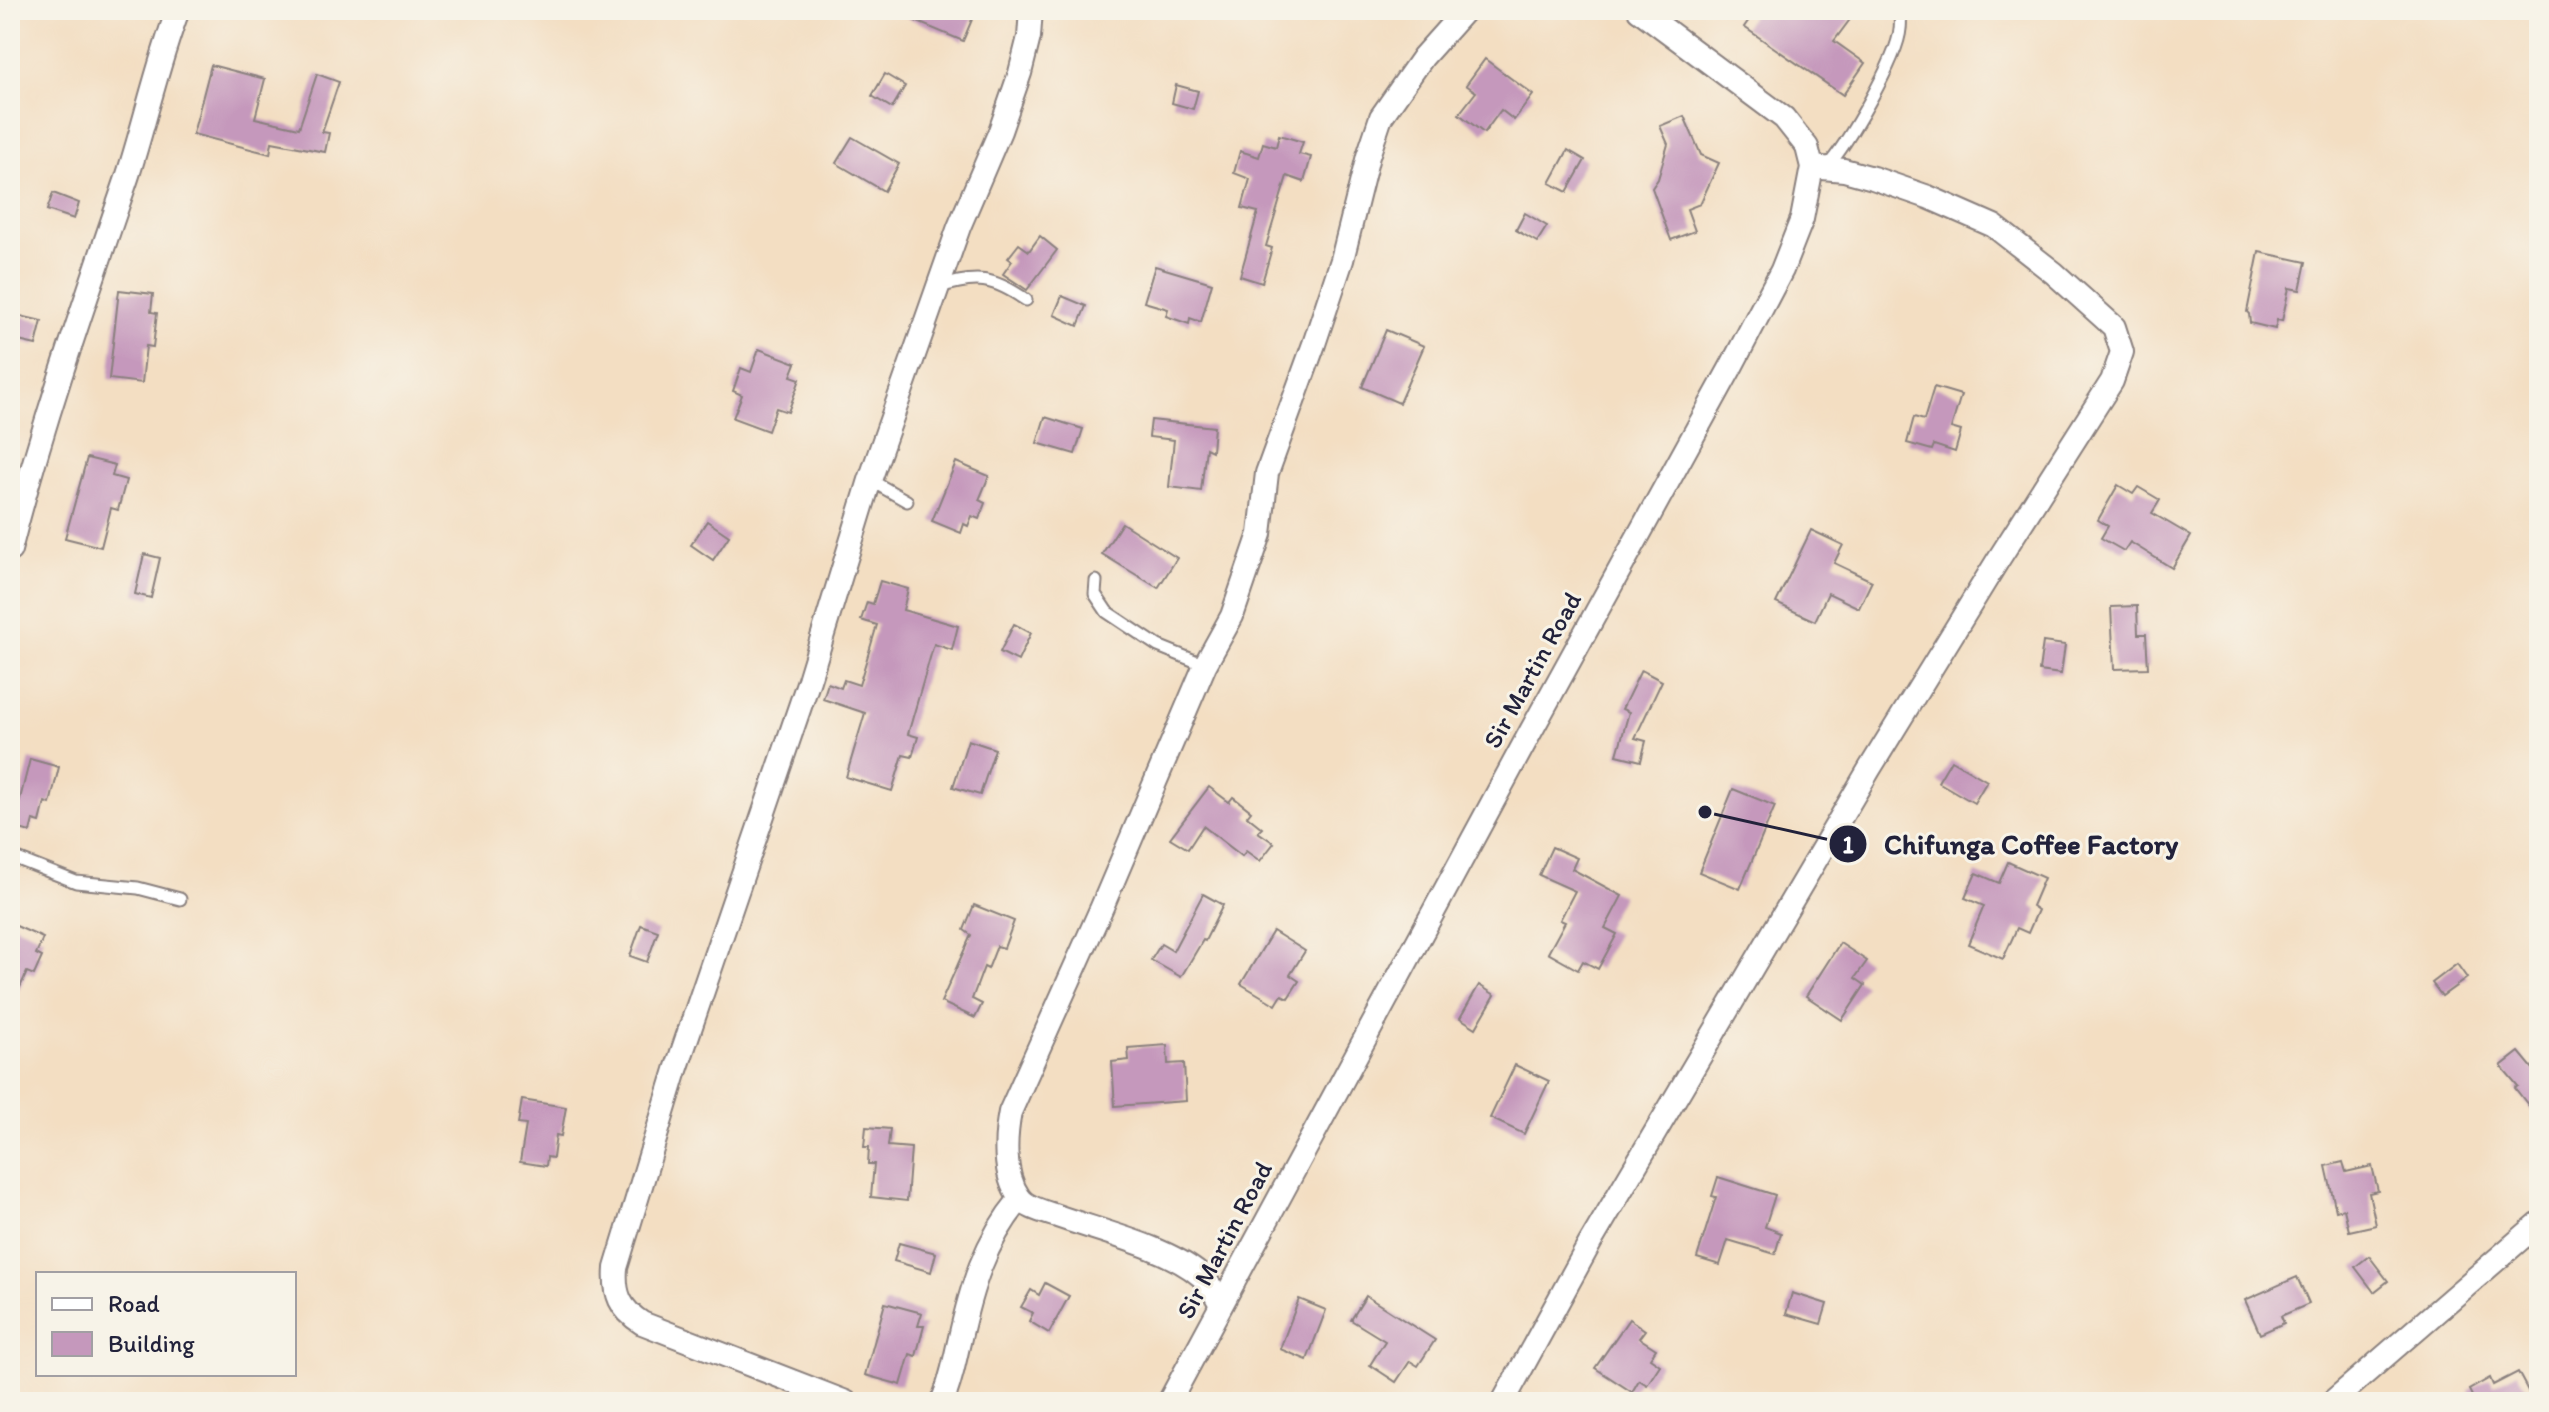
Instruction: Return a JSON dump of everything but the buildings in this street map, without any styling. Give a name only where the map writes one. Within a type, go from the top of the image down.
[{"type":"street","points":[[10,550],[94,269],[127,177],[178,10]]},
{"type":"street","points":[[846,1402],[642,1323],[629,1315],[620,1304],[615,1278],[618,1259],[676,1070],[809,680],[870,480],[936,288],[1000,131],[1020,73],[1029,37],[1031,10]]},
{"type":"street","points":[[1221,1305],[1203,1277],[1191,1268],[1149,1248],[1042,1211],[1020,1199],[1010,1177],[1006,1146],[1010,1112],[1205,665],[1232,616],[1264,516],[1267,473],[1337,274],[1381,117],[1423,57],[1465,10]]},
{"type":"street","points":[[1503,1402],[1590,1243],[1870,768],[2112,381],[2122,352],[2114,327],[2054,273],[1994,226],[1901,187],[1844,170],[1819,168],[1784,118],[1639,10]]},
{"type":"street","name":"Sir Martin Road","points":[[1169,1402],[1782,270],[1819,168]]},
{"type":"street","points":[[942,1402],[951,1382],[980,1264],[992,1236],[1020,1199]]},
{"type":"street","points":[[2332,1402],[2539,1223]]},
{"type":"lane","points":[[1819,168],[1846,142],[1891,57],[1901,30],[1900,10]]},
{"type":"lane","points":[[936,288],[963,280],[1002,283],[1026,300]]},
{"type":"lane","points":[[870,480],[907,501]]},
{"type":"lane","points":[[1096,581],[1095,594],[1107,612],[1158,646],[1205,665]]},
{"type":"lane","points":[[10,856],[76,882],[138,888],[180,899]]},
{"type":"place","name":"Chifunga Coffee Factory","points":[[1705,812]]}]
